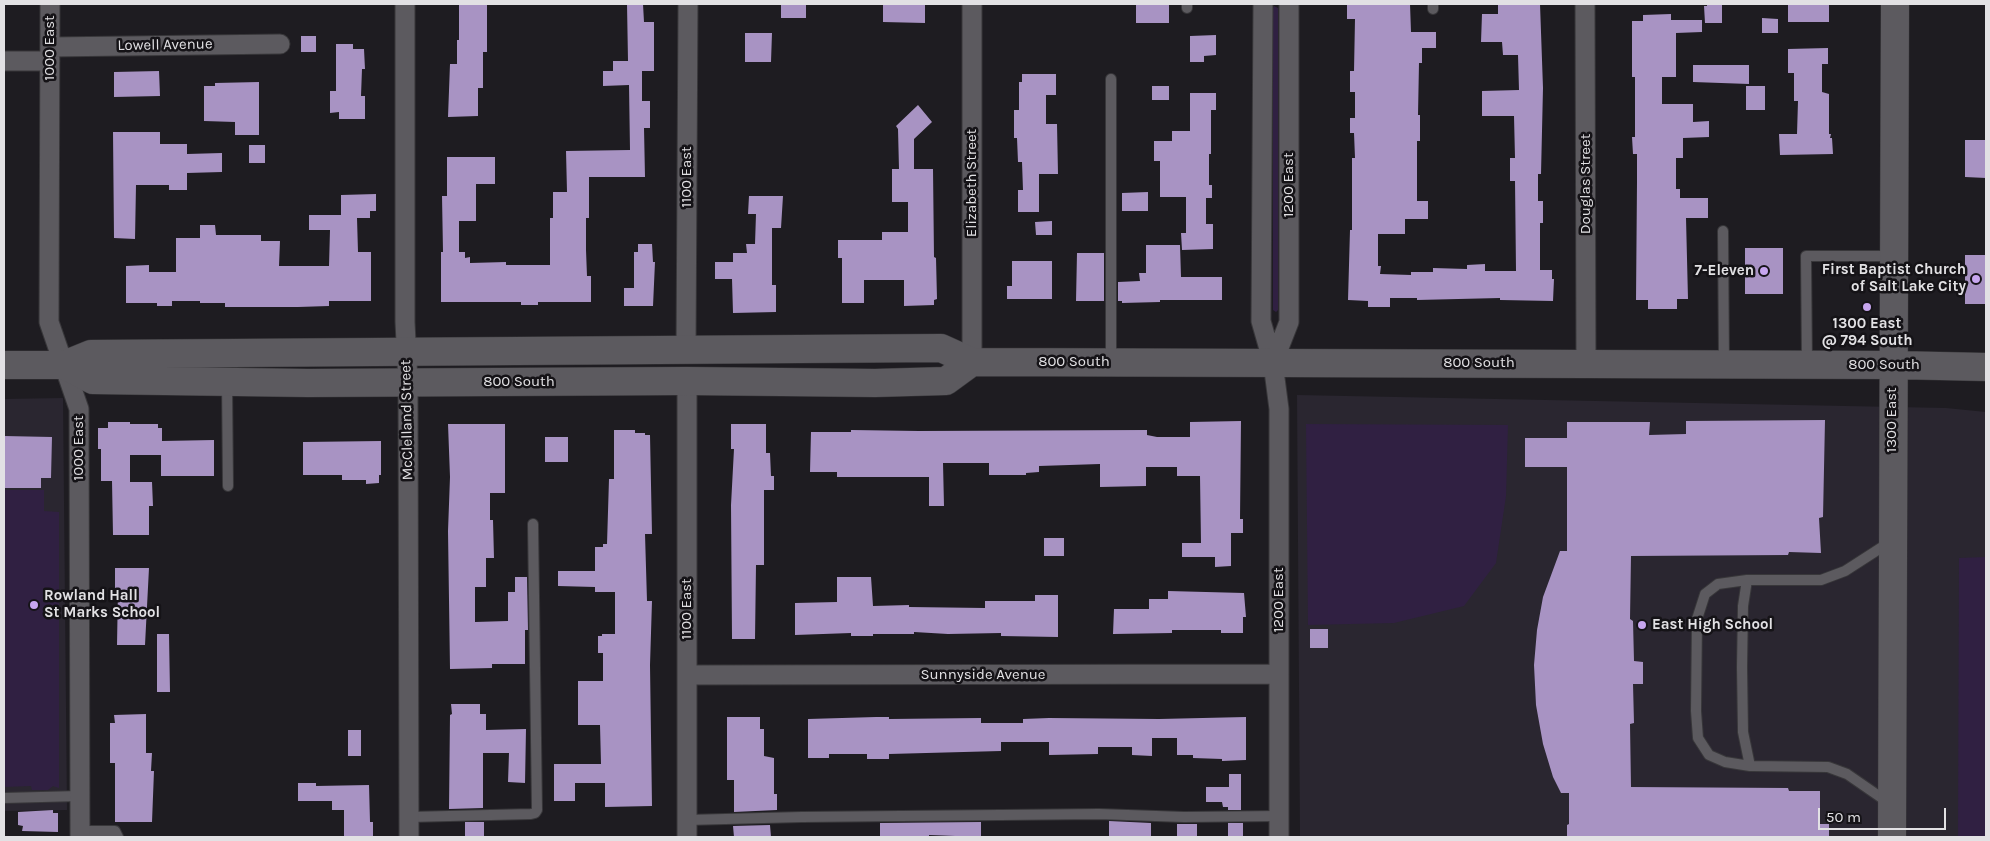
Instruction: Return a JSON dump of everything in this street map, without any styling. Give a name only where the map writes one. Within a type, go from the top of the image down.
[{"type":"main road","name":"1300 East","points":[[1892,837],[1895,4]]},
{"type":"main road","name":"800 South","points":[[4,365],[64,365],[91,354],[941,348],[972,362],[1893,364],[1986,367]]},
{"type":"main road","name":"800 South","points":[[64,365],[92,380],[875,383],[946,382],[972,362]]},
{"type":"street","name":"1000 East","points":[[50,4],[49,322],[80,415],[80,834]]},
{"type":"street","name":"McClelland Street","points":[[406,4],[409,837]]},
{"type":"street","name":"1100 East","points":[[686,350],[688,4]]},
{"type":"street","name":"Elizabeth Street","points":[[972,4],[972,362]]},
{"type":"street","name":"1200 East","points":[[1263,4],[1261,321],[1274,363],[1279,410],[1279,837]]},
{"type":"street","name":"1200 East","points":[[1274,363],[1289,322],[1289,4]]},
{"type":"street","name":"Douglas Street","points":[[1586,4],[1586,364]]},
{"type":"street","name":"Lowell Avenue","points":[[4,61],[50,54],[280,44]]},
{"type":"street","name":"1100 East","points":[[687,381],[687,828]]},
{"type":"street","name":"Sunnyside Avenue","points":[[687,675],[1279,674]]},
{"type":"lane","points":[[1111,79],[1111,362]]},
{"type":"lane","points":[[1723,231],[1724,364]]},
{"type":"lane","points":[[1807,364],[1806,256],[1894,256]]},
{"type":"lane","points":[[227,382],[228,486]]},
{"type":"lane","points":[[409,817],[531,814],[537,810],[533,524]]},
{"type":"lane","points":[[1892,540],[1845,571],[1821,580],[1747,580],[1718,584],[1705,594],[1697,619],[1696,711],[1698,738],[1709,755],[1726,762],[1750,766],[1828,767],[1847,774],[1892,805]]},
{"type":"lane","points":[[1747,580],[1743,613],[1743,732],[1750,766]]},
{"type":"lane","points":[[4,798],[79,796]]},
{"type":"lane","points":[[687,828],[1099,814],[1184,817],[1279,816]]},
{"type":"lane","points":[[80,834],[115,831],[118,837]]},
{"type":"shaded area","points":[[1274,6],[1278,8],[1278,310],[1276,312],[1273,310]]},
{"type":"shaded area","name":"East High School","points":[[1297,395],[1946,408],[1986,412],[1986,837],[1300,837]]},
{"type":"shaded area","name":"Rowland Hall St Marks School","points":[[63,398],[67,810],[4,811],[4,399]]},
{"type":"shaded area","points":[[1306,424],[1508,425],[1506,496],[1496,563],[1464,606],[1394,623],[1308,625]]},
{"type":"shaded area","name":"Rowland Hall St Marks School","points":[[4,490],[44,490],[44,511],[59,512],[59,788],[53,786],[48,790],[32,790],[31,786],[4,787]]},
{"type":"shaded area","points":[[1986,557],[1986,836],[1958,836],[1959,558]]},
{"type":"building","points":[[459,4],[487,4],[487,52],[483,52],[483,88],[478,88],[478,116],[448,117],[450,64],[457,64]]},
{"type":"building","points":[[627,4],[643,4],[644,22],[654,22],[654,71],[642,71],[642,101],[650,101],[650,128],[644,128],[645,177],[589,177],[589,218],[586,218],[586,250],[587,276],[591,276],[591,302],[538,302],[538,305],[521,305],[521,302],[441,302],[441,252],[443,252],[442,196],[447,196],[447,157],[495,157],[495,184],[476,184],[476,221],[459,221],[459,252],[465,252],[465,258],[470,257],[470,263],[506,262],[506,265],[550,265],[550,218],[553,218],[553,192],[567,192],[566,151],[630,150],[629,85],[603,86],[603,71],[613,71],[613,61],[628,61]]},
{"type":"building","points":[[781,4],[806,4],[806,18],[781,18]]},
{"type":"building","points":[[883,4],[925,4],[925,23],[883,22]]},
{"type":"building","points":[[1136,4],[1169,4],[1169,23],[1136,23]]},
{"type":"building","points":[[1347,4],[1410,4],[1411,32],[1436,32],[1436,48],[1422,48],[1422,63],[1419,63],[1418,115],[1420,115],[1420,141],[1417,141],[1417,201],[1428,201],[1428,219],[1405,219],[1405,234],[1378,234],[1378,266],[1381,266],[1380,274],[1411,275],[1411,272],[1433,272],[1433,268],[1467,269],[1467,265],[1485,264],[1485,271],[1516,271],[1515,181],[1510,181],[1510,158],[1515,158],[1514,116],[1482,116],[1482,91],[1519,90],[1518,55],[1503,55],[1502,42],[1481,42],[1482,14],[1498,14],[1498,4],[1540,4],[1543,88],[1541,174],[1538,174],[1538,201],[1543,201],[1543,223],[1540,223],[1540,270],[1552,270],[1552,279],[1554,279],[1553,301],[1500,300],[1500,298],[1417,300],[1417,298],[1390,298],[1390,307],[1368,307],[1368,301],[1348,300],[1350,230],[1352,230],[1352,158],[1355,158],[1354,133],[1350,133],[1350,118],[1355,118],[1355,92],[1350,92],[1350,71],[1354,71],[1355,19],[1347,19]]},
{"type":"building","points":[[1707,4],[1722,4],[1722,23],[1705,23],[1704,6],[1707,6]]},
{"type":"building","points":[[1788,4],[1829,4],[1829,22],[1788,22]]},
{"type":"building","points":[[1671,14],[1671,20],[1702,20],[1702,32],[1676,33],[1676,77],[1662,77],[1662,104],[1693,104],[1693,122],[1709,121],[1709,137],[1683,138],[1683,158],[1676,158],[1676,189],[1680,189],[1680,198],[1708,198],[1708,218],[1686,218],[1688,299],[1677,299],[1677,309],[1648,309],[1648,300],[1636,300],[1637,154],[1633,154],[1632,137],[1635,137],[1635,77],[1632,77],[1632,21],[1643,21],[1643,15]]},
{"type":"building","points":[[1762,18],[1778,19],[1778,33],[1762,33]]},
{"type":"building","points":[[745,33],[772,33],[771,62],[745,62]]},
{"type":"building","points":[[1216,35],[1216,55],[1204,56],[1204,62],[1190,62],[1190,36]]},
{"type":"building","points":[[301,36],[316,36],[316,52],[301,52]]},
{"type":"building","points":[[336,44],[353,44],[353,49],[364,49],[365,69],[362,69],[361,96],[365,96],[365,119],[339,119],[339,112],[330,113],[330,91],[336,91]]},
{"type":"building","points":[[1828,48],[1828,64],[1822,64],[1822,92],[1829,94],[1829,134],[1831,134],[1830,138],[1832,138],[1833,154],[1780,155],[1779,134],[1797,134],[1798,101],[1794,101],[1794,73],[1788,73],[1788,49]]},
{"type":"building","points":[[1693,65],[1749,65],[1749,84],[1693,82]]},
{"type":"building","points":[[159,71],[160,96],[114,97],[114,72]]},
{"type":"building","points":[[1022,74],[1056,74],[1056,95],[1046,95],[1046,124],[1057,124],[1058,174],[1039,174],[1039,212],[1018,212],[1018,190],[1023,190],[1022,162],[1018,162],[1017,138],[1014,138],[1014,110],[1019,110],[1019,82],[1022,82]]},
{"type":"building","points":[[259,82],[259,135],[235,135],[235,122],[204,121],[204,86],[215,86],[215,83]]},
{"type":"building","points":[[1152,86],[1169,86],[1169,100],[1152,100]]},
{"type":"building","points":[[1746,86],[1765,86],[1765,110],[1746,110]]},
{"type":"building","points":[[1190,93],[1216,93],[1216,110],[1211,110],[1211,154],[1209,154],[1209,185],[1212,185],[1212,198],[1206,198],[1206,224],[1213,224],[1213,249],[1182,250],[1181,233],[1186,233],[1186,197],[1160,197],[1160,161],[1154,161],[1154,141],[1172,141],[1172,131],[1190,131]]},
{"type":"building","points":[[918,105],[932,122],[914,139],[914,169],[933,169],[934,257],[936,258],[937,299],[934,300],[934,305],[904,306],[904,280],[864,280],[864,303],[842,303],[842,258],[838,258],[838,240],[882,240],[882,232],[908,232],[908,202],[892,202],[892,169],[899,169],[898,129],[896,126]]},
{"type":"building","points":[[113,132],[160,132],[160,144],[187,144],[187,154],[222,153],[222,172],[187,173],[187,190],[169,190],[169,185],[136,185],[135,239],[114,238]]},
{"type":"building","points":[[1965,140],[1986,140],[1986,178],[1965,177]]},
{"type":"building","points":[[249,145],[265,145],[265,163],[249,163]]},
{"type":"building","points":[[1148,192],[1148,211],[1122,211],[1122,193]]},
{"type":"building","points":[[376,194],[376,211],[370,211],[370,218],[357,218],[358,252],[371,252],[371,301],[329,301],[329,306],[298,307],[225,307],[225,303],[200,303],[200,301],[172,301],[172,306],[157,306],[157,303],[126,303],[126,266],[149,265],[149,272],[176,272],[176,238],[200,238],[200,225],[215,225],[216,235],[261,235],[261,241],[280,241],[279,266],[329,266],[330,230],[309,230],[309,215],[341,215],[341,195]]},
{"type":"building","points":[[749,196],[783,196],[781,228],[772,228],[772,285],[776,285],[776,312],[733,313],[732,279],[715,279],[715,262],[733,262],[733,253],[747,253],[746,244],[755,244],[756,214],[748,214]]},
{"type":"building","points":[[1052,221],[1052,235],[1036,235],[1035,222]]},
{"type":"building","points":[[638,244],[652,244],[653,262],[655,262],[653,306],[624,306],[624,288],[634,288],[634,252],[638,252]]},
{"type":"building","points":[[1146,245],[1180,245],[1181,277],[1222,277],[1222,300],[1160,300],[1160,302],[1122,303],[1122,301],[1118,301],[1118,282],[1140,281],[1139,273],[1146,273]]},
{"type":"building","name":"7-Eleven","points":[[1745,248],[1783,248],[1783,294],[1745,294]]},
{"type":"building","points":[[1077,253],[1104,253],[1104,301],[1076,301]]},
{"type":"building","name":"First Baptist Church of Salt Lake City","points":[[1965,255],[1986,255],[1986,304],[1965,304]]},
{"type":"building","points":[[1012,261],[1052,261],[1052,299],[1007,299],[1007,286],[1012,286]]},
{"type":"building","name":"East High School","points":[[1825,420],[1823,517],[1819,518],[1821,553],[1789,552],[1788,555],[1631,556],[1630,619],[1633,621],[1634,661],[1643,662],[1643,684],[1633,684],[1634,723],[1630,724],[1631,787],[1788,788],[1789,791],[1820,791],[1820,824],[1829,824],[1829,837],[1567,837],[1569,793],[1561,793],[1553,777],[1543,744],[1536,705],[1534,665],[1537,630],[1543,597],[1560,551],[1567,551],[1567,467],[1525,467],[1525,438],[1567,438],[1567,422],[1650,422],[1649,435],[1686,434],[1686,421]]},
{"type":"building","points":[[1241,421],[1240,519],[1243,519],[1243,533],[1231,533],[1231,566],[1215,567],[1215,557],[1182,557],[1182,543],[1201,543],[1200,476],[1177,476],[1177,467],[1146,467],[1146,486],[1100,487],[1100,464],[1039,466],[1039,472],[1026,473],[1026,475],[989,475],[989,463],[943,463],[944,506],[929,506],[929,477],[837,477],[837,472],[810,472],[811,432],[851,432],[851,430],[1147,430],[1147,435],[1157,437],[1190,437],[1190,422]]},
{"type":"building","points":[[108,422],[158,424],[158,428],[162,428],[162,441],[214,440],[214,476],[161,476],[161,455],[130,455],[130,482],[152,482],[153,506],[149,506],[149,535],[113,535],[112,481],[101,481],[101,449],[98,449],[98,428],[108,428]]},
{"type":"building","points":[[448,424],[505,424],[505,493],[490,493],[490,520],[493,520],[494,558],[486,558],[486,587],[475,587],[475,622],[508,621],[508,592],[515,592],[515,577],[527,577],[528,630],[525,630],[525,664],[492,664],[492,668],[450,669],[448,531],[450,477]]},
{"type":"building","points":[[731,424],[766,424],[766,453],[770,453],[771,476],[774,476],[774,490],[764,490],[764,565],[756,565],[755,639],[732,639],[731,505],[734,449],[731,449]]},
{"type":"building","points":[[614,430],[635,430],[635,433],[650,435],[652,534],[645,534],[647,601],[652,601],[650,665],[652,806],[605,807],[605,783],[575,783],[575,801],[554,801],[554,764],[601,764],[600,725],[578,725],[578,681],[603,681],[603,653],[598,653],[598,636],[602,636],[602,634],[615,634],[615,592],[595,592],[595,587],[558,586],[558,571],[595,571],[595,547],[603,547],[603,544],[607,544],[609,479],[614,479]]},
{"type":"building","points":[[4,436],[52,437],[51,478],[41,478],[41,488],[4,488]]},
{"type":"building","points":[[545,437],[568,437],[568,462],[545,462]]},
{"type":"building","points":[[381,441],[381,475],[379,475],[379,483],[366,484],[366,480],[342,480],[342,475],[303,475],[303,442]]},
{"type":"building","points":[[1044,538],[1064,538],[1064,556],[1044,556]]},
{"type":"building","points":[[115,568],[149,568],[145,645],[117,645],[118,588],[115,588]]},
{"type":"building","points":[[837,577],[871,577],[873,606],[909,605],[909,607],[985,608],[985,601],[1035,601],[1035,595],[1058,595],[1058,637],[1001,636],[1001,633],[948,634],[914,632],[914,634],[873,634],[873,636],[851,636],[851,633],[795,635],[795,603],[837,602]]},
{"type":"building","points":[[1168,591],[1244,593],[1246,617],[1243,617],[1243,633],[1221,633],[1221,630],[1172,630],[1172,633],[1113,634],[1114,609],[1149,609],[1149,599],[1168,599]]},
{"type":"building","points":[[1310,629],[1328,629],[1328,648],[1310,648]]},
{"type":"building","points":[[157,634],[169,634],[170,692],[157,692]]},
{"type":"building","points":[[451,704],[480,704],[480,714],[486,714],[486,730],[526,729],[525,783],[508,782],[509,753],[483,753],[483,808],[449,809]]},
{"type":"building","points":[[146,714],[146,753],[152,753],[151,771],[154,771],[152,822],[115,822],[115,763],[110,763],[110,723],[115,723],[114,715]]},
{"type":"building","points":[[727,717],[760,717],[760,729],[764,729],[764,756],[774,758],[774,794],[777,794],[777,810],[734,812],[734,780],[727,780]]},
{"type":"building","points":[[889,717],[889,719],[981,718],[981,723],[1023,723],[1023,719],[1049,718],[1159,719],[1246,717],[1246,760],[1222,761],[1222,759],[1193,758],[1193,755],[1177,755],[1177,738],[1152,738],[1152,756],[1132,755],[1132,747],[1098,747],[1098,754],[1049,755],[1049,742],[1001,742],[1001,751],[889,754],[889,759],[867,759],[867,754],[829,754],[829,758],[808,758],[808,719]]},
{"type":"building","points":[[348,730],[361,730],[361,756],[348,756]]},
{"type":"building","points":[[1229,774],[1241,774],[1241,810],[1228,810],[1228,807],[1223,807],[1222,802],[1206,802],[1206,787],[1229,787]]},
{"type":"building","points":[[298,783],[316,783],[316,786],[369,785],[370,822],[373,822],[373,837],[344,837],[344,810],[332,810],[332,801],[298,801]]},
{"type":"building","points":[[53,810],[53,813],[58,813],[58,832],[22,831],[23,826],[18,825],[18,812]]},
{"type":"building","points":[[1109,821],[1151,823],[1151,836],[1111,837],[1109,836]]},
{"type":"building","points":[[465,822],[484,822],[484,837],[465,837]]},
{"type":"building","points":[[981,822],[981,837],[929,835],[929,837],[880,837],[880,823]]},
{"type":"building","points":[[1228,823],[1243,823],[1243,837],[1228,837]]},
{"type":"building","points":[[1177,824],[1197,824],[1197,837],[1177,837]]},
{"type":"building","points":[[770,825],[771,837],[734,837],[733,826]]},
{"type":"place","name":"7-Eleven","points":[[1764,271]]},
{"type":"place","name":"First Baptist Church of Salt Lake City","points":[[1976,279]]},
{"type":"place","name":"1300 East @ 794 South","points":[[1867,307]]},
{"type":"place","name":"Rowland Hall St Marks School","points":[[34,605]]},
{"type":"place","name":"East High School","points":[[1642,625]]}]
